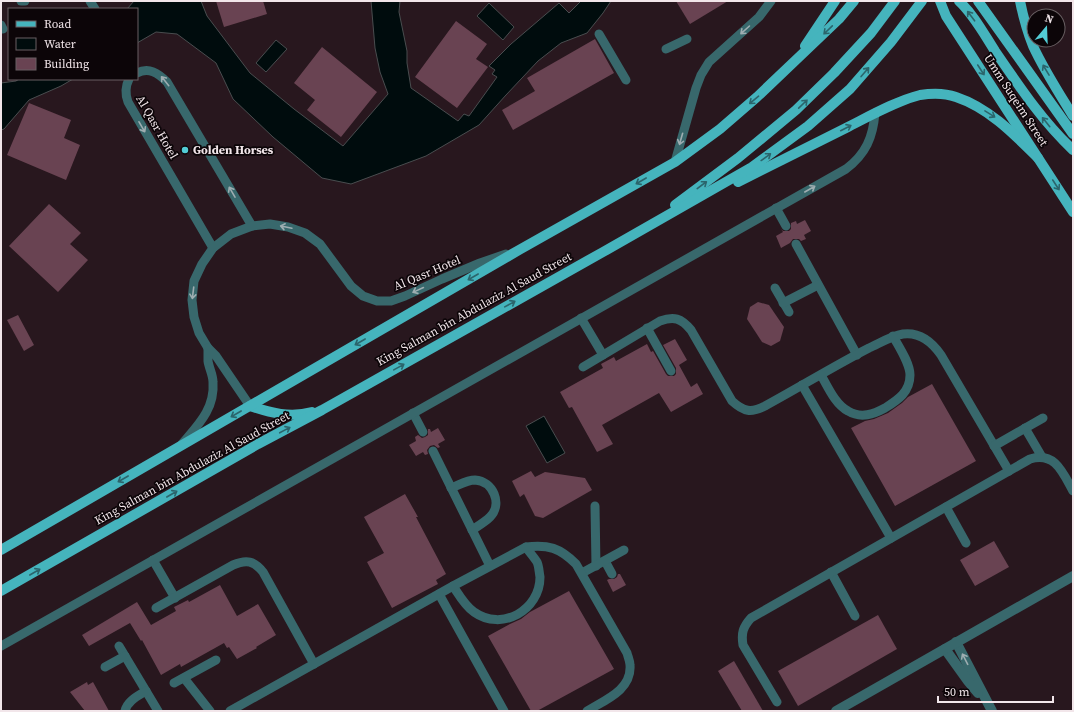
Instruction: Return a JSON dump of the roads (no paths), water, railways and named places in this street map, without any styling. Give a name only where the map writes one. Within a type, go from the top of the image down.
[{"type":"main road","points":[[793,64],[835,1]]},
{"type":"main road","name":"King Salman bin Abdulaziz Al Saud Street","points":[[1,550],[519,250],[675,162],[720,129],[757,98],[839,19],[854,1]]},
{"type":"main road","points":[[839,19],[862,1]]},
{"type":"main road","points":[[636,234],[738,158],[796,110],[834,73],[871,33],[895,1]]},
{"type":"main road","name":"King Salman bin Abdulaziz Al Saud Street","points":[[1,591],[258,444],[322,410],[636,234],[752,167],[808,126],[850,89],[891,42],[922,1]]},
{"type":"main road","name":"Umm Suqeim Street","points":[[940,1],[946,16],[1073,212]]},
{"type":"main road","points":[[959,1],[973,17],[1037,111],[1073,150]]},
{"type":"main road","name":"Umm Suqeim Street","points":[[978,1],[1073,134]]},
{"type":"main road","points":[[1020,1],[1033,46],[1073,116]]},
{"type":"main road","points":[[636,234],[875,113],[906,100],[927,94],[955,96],[967,101],[994,117],[1038,158]]},
{"type":"main road","points":[[250,406],[278,414],[308,414],[322,410]]},
{"type":"street","points":[[836,711],[1073,576]]},
{"type":"street","points":[[956,642],[992,711]]},
{"type":"street","points":[[945,649],[968,681],[986,701]]},
{"type":"lane","points":[[21,1],[26,1]]},
{"type":"lane","points":[[675,162],[701,75],[709,62],[759,17],[771,1]]},
{"type":"lane","points":[[599,34],[626,80]]},
{"type":"lane","points":[[666,49],[687,39]]},
{"type":"lane","points":[[138,72],[148,70],[156,72],[167,82],[252,226]]},
{"type":"lane","name":"Al Qasr Hotel","points":[[128,80],[125,90],[128,102],[213,248]]},
{"type":"lane","points":[[1,646],[846,168],[852,164],[865,150],[871,139],[875,113]]},
{"type":"lane","points":[[776,208],[786,226]]},
{"type":"lane","name":"Al Qasr Hotel","points":[[250,406],[216,356],[208,348],[199,333],[194,317],[192,300],[194,281],[202,264],[213,248],[231,234],[252,226],[270,224],[288,227],[305,233],[320,244],[351,286],[363,296],[377,301],[391,301],[405,296],[442,278],[519,250]]},
{"type":"lane","points":[[796,244],[857,355]]},
{"type":"lane","points":[[783,303],[818,285]]},
{"type":"lane","points":[[775,288],[789,312]]},
{"type":"lane","points":[[581,318],[603,355]]},
{"type":"lane","points":[[582,367],[660,321],[669,318],[677,319],[685,323],[691,330],[732,401],[739,408],[748,411],[757,410],[765,406],[893,336],[915,334],[926,339],[941,355],[1009,471]]},
{"type":"lane","points":[[647,328],[671,371]]},
{"type":"lane","points":[[821,375],[837,401],[848,412],[864,415],[880,411],[902,397],[909,383],[909,367],[893,336]]},
{"type":"lane","name":"Al Qasr Hotel","points":[[180,446],[202,420],[211,403],[213,380],[208,362],[208,348]]},
{"type":"lane","points":[[802,385],[891,538]]},
{"type":"lane","points":[[413,413],[423,432]]},
{"type":"lane","points":[[994,446],[1043,418]]},
{"type":"lane","points":[[1025,428],[1042,457]]},
{"type":"lane","points":[[433,451],[490,566]]},
{"type":"lane","points":[[777,702],[743,645],[743,630],[751,618],[1030,459],[1042,457],[1057,464],[1073,491]]},
{"type":"lane","points":[[451,488],[470,480],[477,480],[484,482],[494,491],[496,498],[494,511],[490,517],[472,530]]},
{"type":"lane","points":[[595,506],[596,566]]},
{"type":"lane","points":[[946,507],[966,543]]},
{"type":"lane","points":[[230,711],[453,586],[526,547],[548,546],[559,550],[576,564],[627,653],[630,664],[629,676],[624,687],[615,695],[587,711]]},
{"type":"lane","points":[[453,586],[467,606],[475,613],[495,620],[516,616],[532,603],[540,583],[540,572],[537,562],[526,547]]},
{"type":"lane","points":[[582,573],[624,550]]},
{"type":"lane","points":[[153,560],[175,598]]},
{"type":"lane","points":[[605,561],[612,574]]},
{"type":"lane","points":[[156,608],[233,565],[241,562],[250,562],[258,566],[263,572],[314,664]]},
{"type":"lane","points":[[832,572],[855,616]]},
{"type":"lane","points":[[439,594],[504,711]]},
{"type":"lane","points":[[119,646],[158,711]]},
{"type":"lane","points":[[105,667],[125,656]]},
{"type":"lane","points":[[174,683],[216,660]]},
{"type":"lane","points":[[184,678],[210,711]]},
{"type":"lane","points":[[126,711],[130,701],[146,690]]},
{"type":"water","points":[[134,1],[201,1],[207,16],[250,73],[343,146],[388,94],[380,72],[375,48],[371,1],[400,1],[399,12],[407,51],[407,63],[411,88],[458,121],[464,114],[469,116],[497,77],[492,74],[495,70],[489,66],[511,44],[559,3],[569,13],[581,1],[611,1],[587,33],[561,43],[538,61],[479,125],[426,156],[351,184],[322,178],[273,137],[233,99],[216,63],[177,34],[156,32],[138,42],[138,8],[128,8]]},
{"type":"water","points":[[489,3],[514,27],[503,40],[477,16]]},
{"type":"water","points":[[276,40],[287,49],[266,72],[256,63]]},
{"type":"water","points":[[71,80],[29,100],[4,129],[1,130],[1,83],[16,81]]},
{"type":"water","points":[[544,416],[565,453],[547,463],[526,426]]},
{"type":"place","name":"Golden Horses","points":[[185,150]]}]
